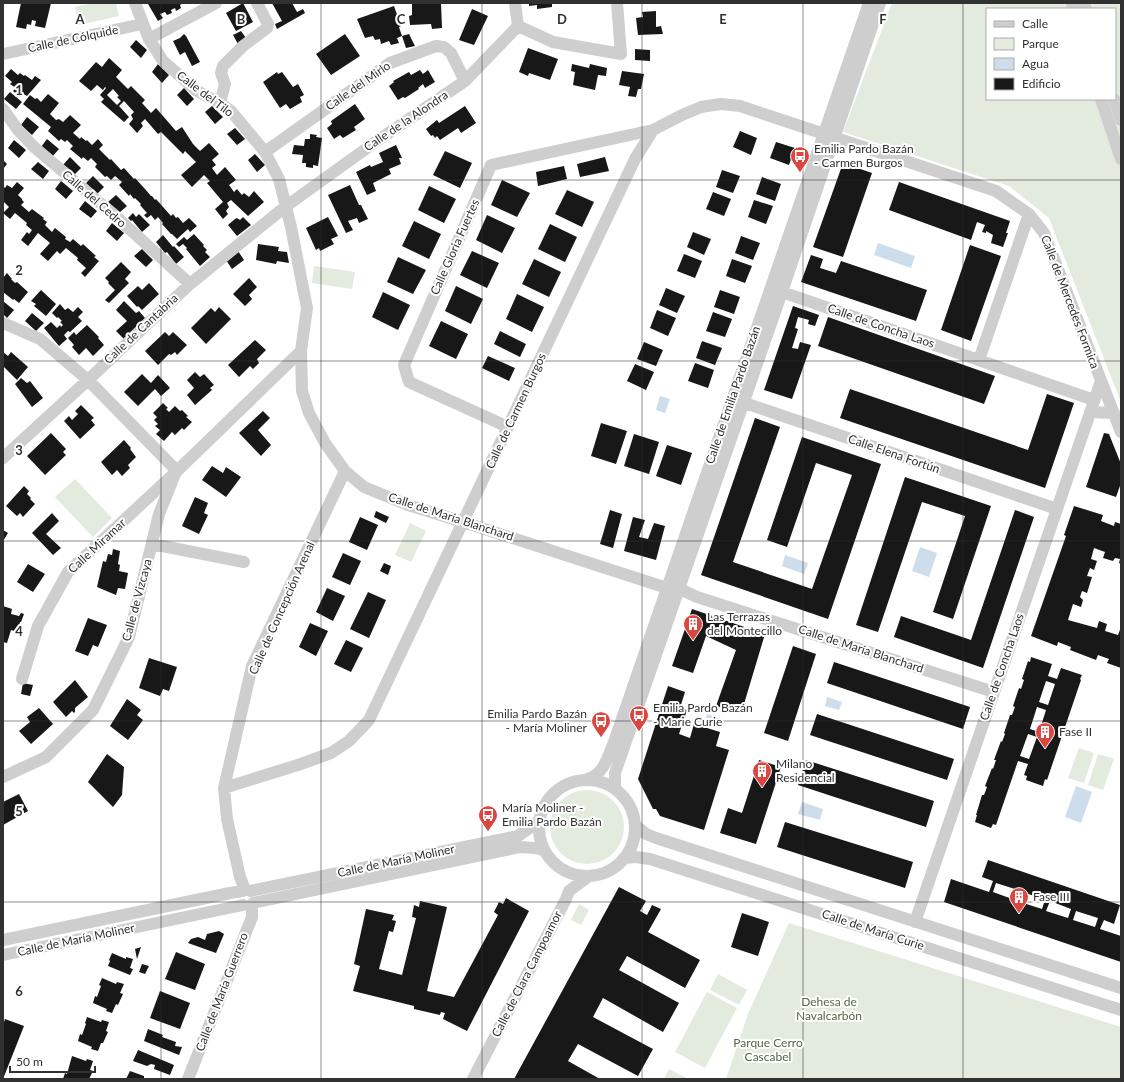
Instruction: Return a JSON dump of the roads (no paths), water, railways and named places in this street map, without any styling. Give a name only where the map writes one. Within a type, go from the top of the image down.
[{"type":"street","name":"Calle del Tilo","points":[[135,3],[149,39],[163,61],[197,91],[220,103],[231,111],[265,152],[279,179],[285,207]]},
{"type":"street","points":[[149,39],[216,3]]},
{"type":"street","points":[[220,103],[225,84],[221,73],[223,66],[243,46],[267,28],[268,24],[257,3]]},
{"type":"street","points":[[514,3],[518,26],[553,42],[621,54],[617,3]]},
{"type":"street","name":"Calle de Emilia Pardo Bazán","points":[[614,788],[616,773],[634,718],[782,292],[869,3]]},
{"type":"street","name":"Calle de Emilia Pardo Bazán","points":[[587,779],[596,775],[606,763],[732,399],[829,136],[880,3]]},
{"type":"street","name":"Calle de Cólquide","points":[[3,54],[142,24]]},
{"type":"street","name":"Calle de la Alondra","points":[[285,207],[374,143],[465,81],[518,26]]},
{"type":"street","name":"Calle del Mirlo","points":[[265,152],[390,63],[436,46],[444,46],[451,52],[465,81]]},
{"type":"street","points":[[1101,100],[1121,159]]},
{"type":"street","points":[[1114,100],[1121,120]]},
{"type":"street","points":[[653,130],[701,107],[721,104],[740,106],[829,136]]},
{"type":"street","name":"Calle del Cedro","points":[[3,109],[18,130],[34,148],[112,214],[190,284]]},
{"type":"street","name":"Calle de Carmen Burgos","points":[[224,788],[331,753],[349,741],[369,720],[635,159],[653,130]]},
{"type":"street","name":"Calle Gloria Fuertes","points":[[508,428],[409,382],[404,365],[491,165],[653,130]]},
{"type":"street","name":"Calle de Mercedes Formica","points":[[829,136],[996,191],[1029,214],[1044,233],[1121,432]]},
{"type":"street","name":"Calle de Cantabria","points":[[3,458],[190,284],[285,207]]},
{"type":"street","name":"Calle de María Blanchard","points":[[285,207],[291,227],[307,308],[301,351],[302,390],[309,413],[325,443],[345,471],[364,487],[408,506],[463,522],[667,588]]},
{"type":"street","points":[[979,360],[1029,214]]},
{"type":"street","name":"Calle de Concha Laos","points":[[782,292],[1094,400]]},
{"type":"street","points":[[3,323],[40,339],[88,380],[176,471]]},
{"type":"street","name":"Calle de Vizcaya","points":[[3,777],[46,757],[93,710],[129,637],[159,514],[176,471],[301,351]]},
{"type":"street","name":"Calle de Concha Laos","points":[[915,922],[1101,381]]},
{"type":"street","name":"Calle Elena Fortún","points":[[732,399],[1057,509]]},
{"type":"street","points":[[1090,412],[1114,413]]},
{"type":"street","name":"Calle Miramar","points":[[22,680],[38,626],[68,572],[176,471]]},
{"type":"street","name":"Calle de Concepción Arenal","points":[[246,891],[240,877],[227,819],[224,788],[252,666],[345,471]]},
{"type":"street","points":[[143,503],[151,507],[159,514]]},
{"type":"street","points":[[152,544],[244,562]]},
{"type":"street","points":[[680,588],[677,583],[677,578],[681,566],[681,546]]},
{"type":"street","name":"Calle de María Blanchard","points":[[680,588],[697,597],[994,692]]},
{"type":"street","points":[[587,779],[601,782],[614,788],[623,795],[629,804],[635,825],[633,842],[624,858],[609,871],[589,876],[581,876],[562,869],[549,858],[543,850],[539,836],[538,822],[542,808],[550,796],[560,787],[573,781],[587,779]]},
{"type":"street","name":"Calle de María Moliner","points":[[3,940],[518,836],[538,822]]},
{"type":"street","name":"Calle de María Curie","points":[[635,825],[646,834],[656,838],[1121,988]]},
{"type":"street","name":"Calle de María Moliner","points":[[3,955],[520,847],[543,850]]},
{"type":"street","name":"Calle de María Curie","points":[[624,858],[636,857],[650,859],[1121,1010]]},
{"type":"street","points":[[562,869],[569,891],[589,876]]},
{"type":"street","points":[[246,891],[241,893],[239,898],[240,901],[249,904]]},
{"type":"street","name":"Calle de Clara Campoamor","points":[[473,1079],[563,906],[569,891]]},
{"type":"street","name":"Calle de María Guerrero","points":[[188,1079],[252,916],[252,910],[249,904]]},
{"type":"water","points":[[878,243],[915,256],[911,268],[874,255]]},
{"type":"water","points":[[660,396],[670,399],[665,413],[656,410]]},
{"type":"water","points":[[920,547],[937,553],[929,577],[912,571]]},
{"type":"water","points":[[785,555],[808,563],[804,574],[782,566]]},
{"type":"water","points":[[827,697],[842,702],[839,710],[825,706]]},
{"type":"water","points":[[707,714],[723,719],[720,726],[705,721]]},
{"type":"water","points":[[1076,786],[1092,792],[1081,823],[1065,817]]},
{"type":"water","points":[[802,802],[823,809],[820,820],[798,814]]},
{"type":"place","name":"Emilia Pardo Bazán - Carmen Burgos","points":[[800,173]]},
{"type":"place","name":"Las Terrazas del Montecillo","points":[[693,641]]},
{"type":"place","name":"Emilia Pardo Bazán - Marie Curie","points":[[639,732]]},
{"type":"place","name":"Emilia Pardo Bazán - María Moliner","points":[[601,738]]},
{"type":"place","name":"Fase II","points":[[1045,749]]},
{"type":"place","name":"Milano Residencial","points":[[762,788]]},
{"type":"place","name":"María Moliner - Emilia Pardo Bazán","points":[[488,832]]},
{"type":"place","name":"Fase III","points":[[1019,914]]},
{"type":"park label","name":"Dehesa de Navalcarbón","points":[[829,1009]]},
{"type":"park label","name":"Parque Cerro Cascabel","points":[[768,1050]]}]
